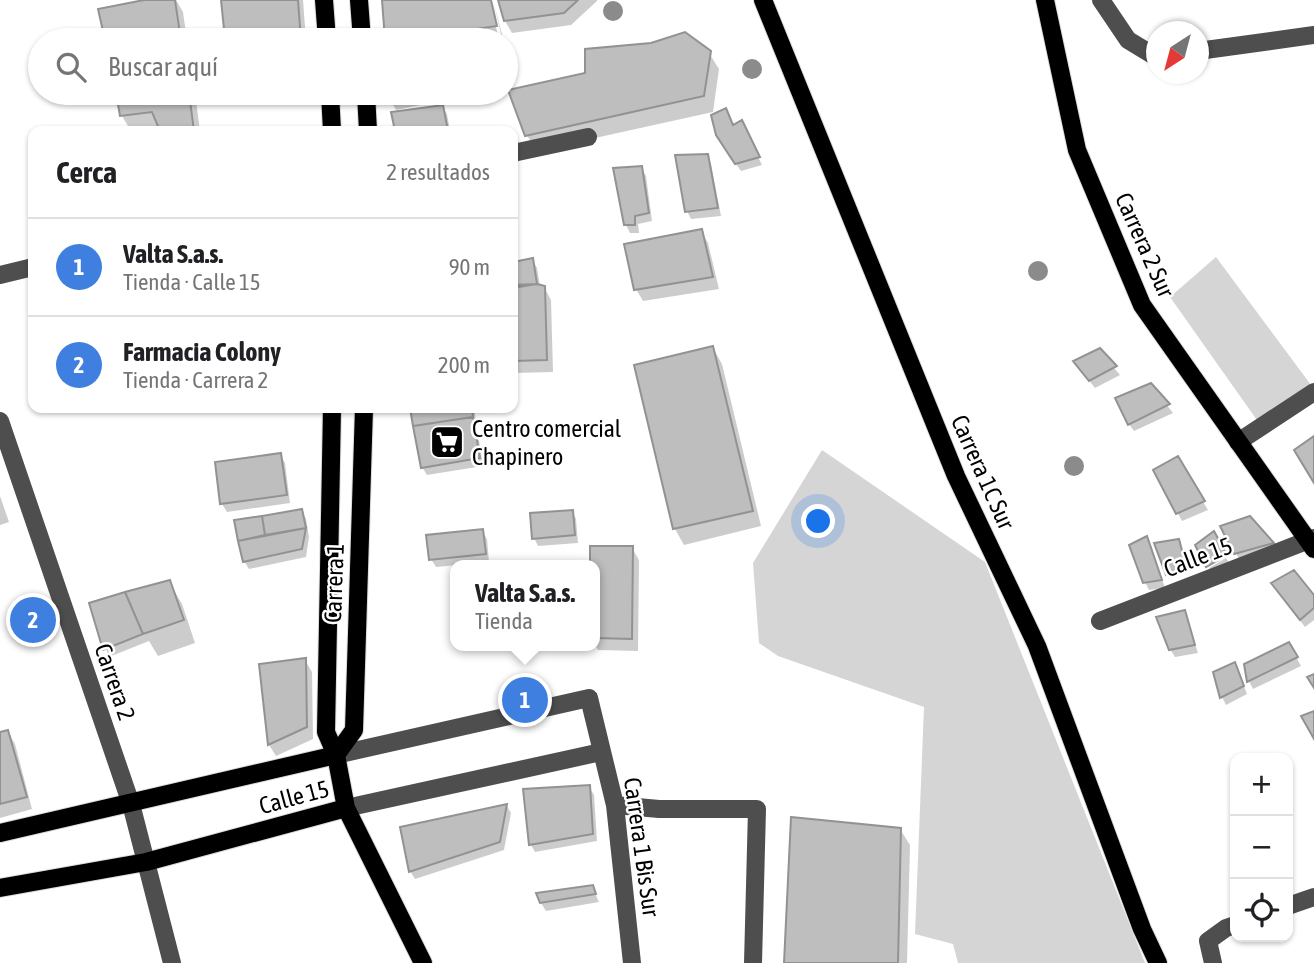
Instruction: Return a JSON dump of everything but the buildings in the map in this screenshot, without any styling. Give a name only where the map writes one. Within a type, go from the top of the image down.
[{"type":"main road","points":[[324,0],[326,28]]},
{"type":"main road","points":[[359,0],[361,28]]},
{"type":"main road","name":"Carrera 1C Sur","points":[[763,0],[956,476],[1037,646],[1142,929],[1158,963]]},
{"type":"main road","name":"Carrera 2 Sur","points":[[1045,0],[1077,149],[1142,306],[1312,542]]},
{"type":"main road","points":[[331,105],[332,126]]},
{"type":"main road","points":[[367,105],[368,126]]},
{"type":"main road","name":"Carrera 1","points":[[332,413],[326,732],[336,755],[346,808],[423,963]]},
{"type":"main road","name":"Carrera 1","points":[[336,755],[354,730],[365,413]]},
{"type":"main road","name":"Calle 15","points":[[0,833],[336,755]]},
{"type":"main road","name":"Calle 15","points":[[0,888],[146,862],[346,808]]},
{"type":"street","points":[[1101,0],[1128,40],[1146,51]]},
{"type":"street","points":[[1209,50],[1314,35]]},
{"type":"street","points":[[518,152],[588,137]]},
{"type":"street","points":[[0,275],[28,268]]},
{"type":"street","points":[[1238,442],[1314,392]]},
{"type":"street","name":"Carrera 2","points":[[0,421],[131,804],[172,963]]},
{"type":"street","name":"Calle 15","points":[[1100,621],[1312,542]]},
{"type":"street","name":"Calle 15","points":[[336,755],[589,698]]},
{"type":"street","name":"Carrera 1 Bis Sur","points":[[589,698],[615,805],[632,963]]},
{"type":"street","name":"Calle 15","points":[[346,808],[601,752]]},
{"type":"street","points":[[615,805],[659,809],[757,809],[753,963]]},
{"type":"street","points":[[1293,904],[1314,897]]},
{"type":"street","points":[[1213,963],[1208,942],[1230,927]]},
{"type":"shaded area","points":[[1216,257],[1314,389],[1259,423],[1170,297]]},
{"type":"shaded area","points":[[822,450],[985,562],[1145,963],[958,963],[953,944],[915,934],[924,707],[778,656],[759,643],[753,563]]},
{"type":"place","name":"Centro comercial Chapinero","points":[[447,442]]},
{"type":"place","name":"Farmacia Colony","points":[[33,620]]},
{"type":"place","name":"Valta S.a.s.","points":[[525,700]]}]
